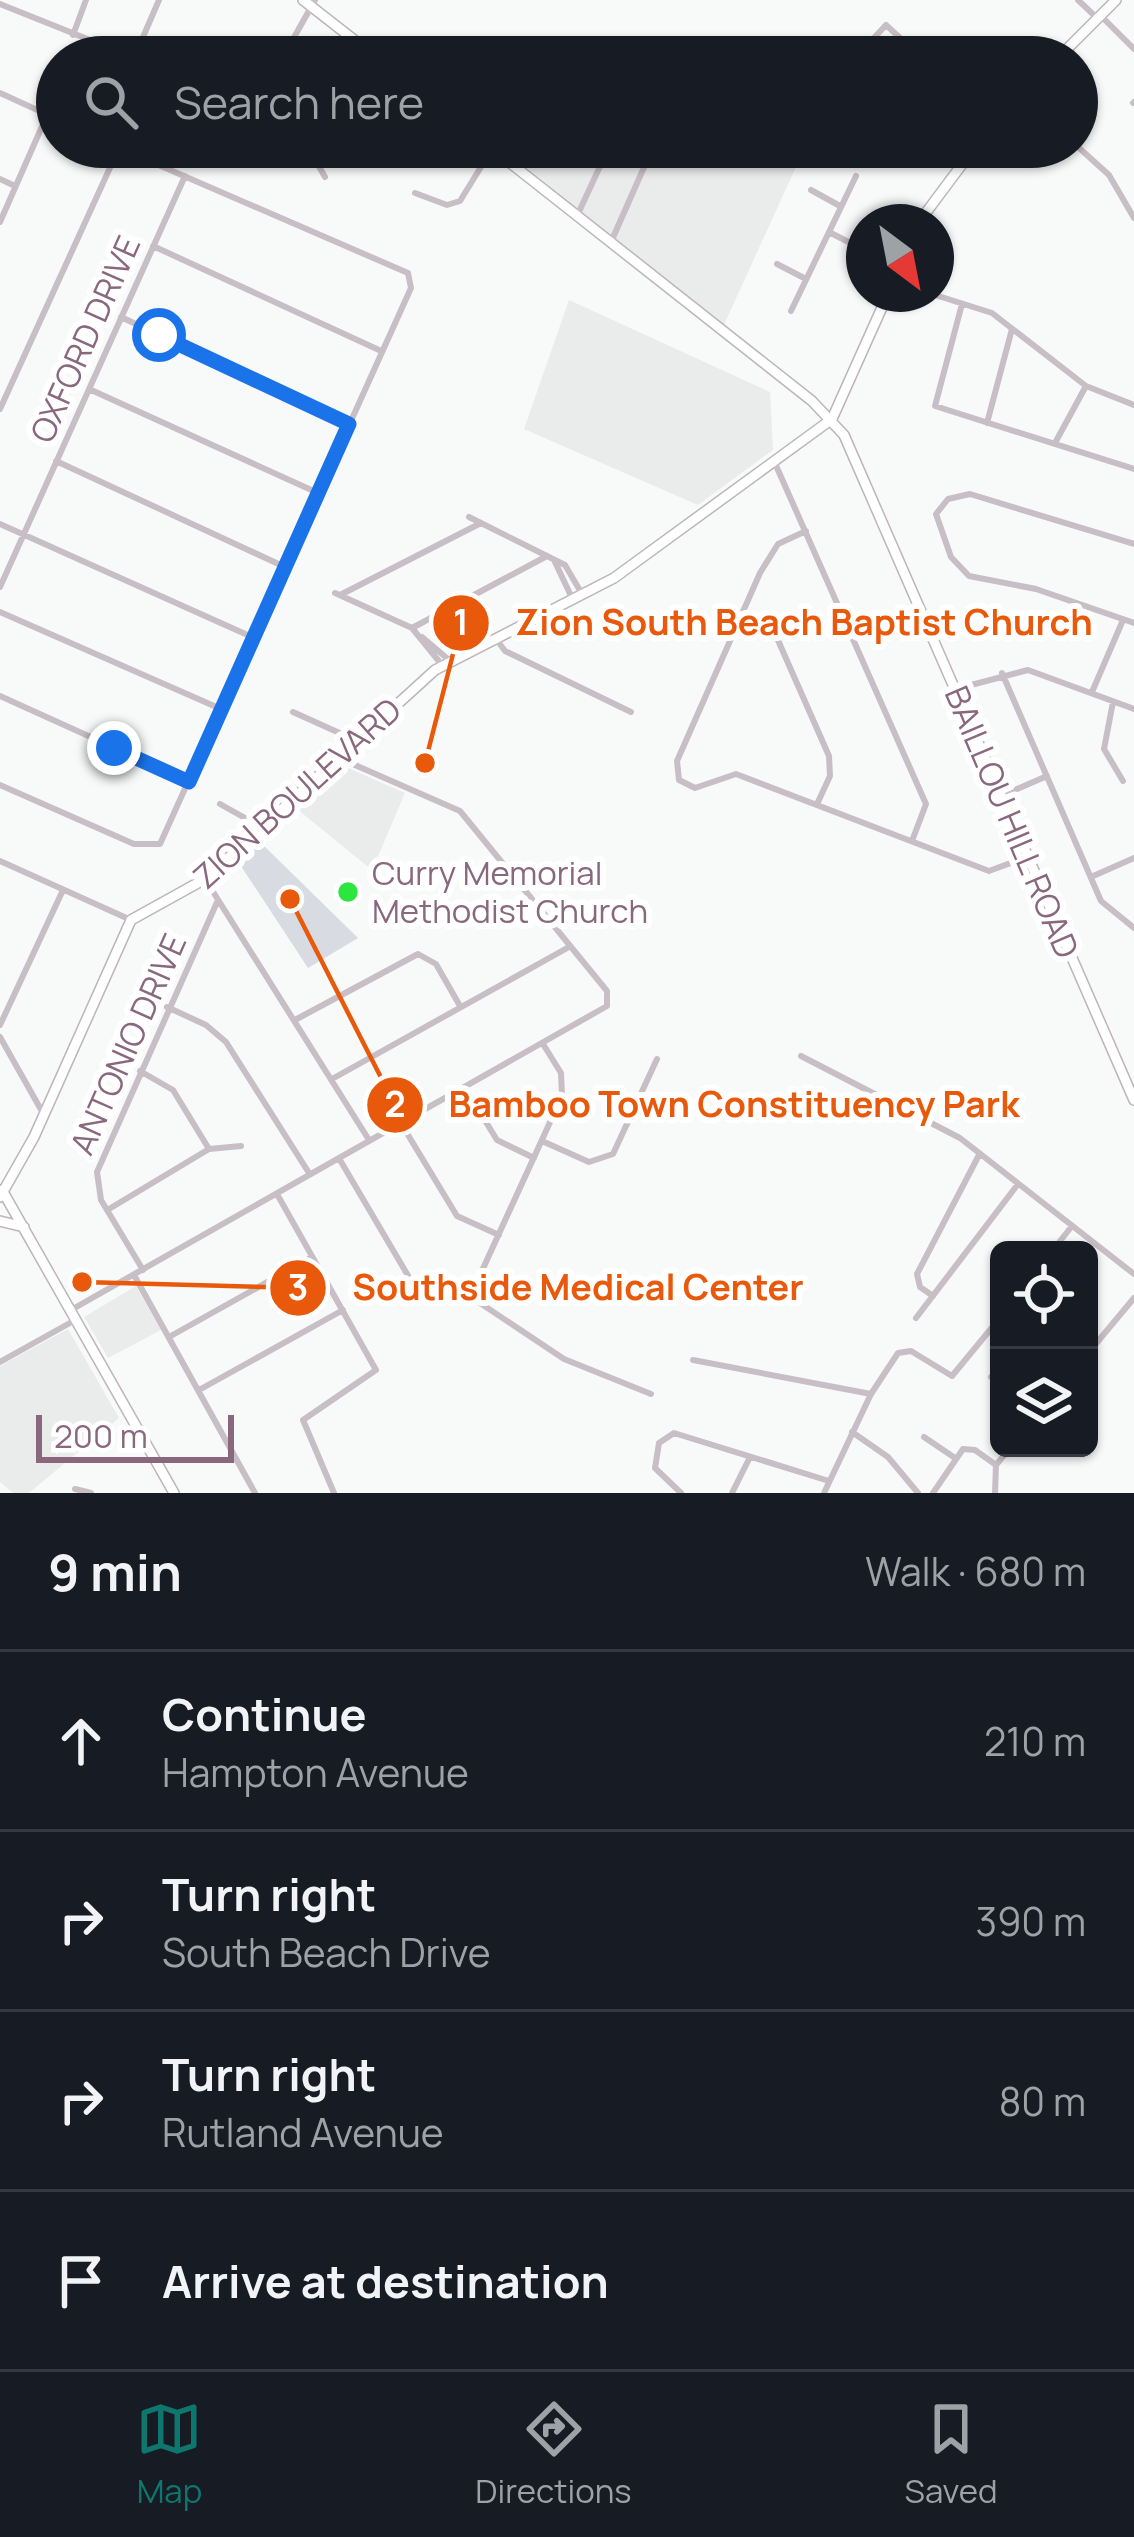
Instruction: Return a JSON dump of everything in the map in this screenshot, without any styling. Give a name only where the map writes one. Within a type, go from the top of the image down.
[{"type":"main road","points":[[1079,36],[1116,0]]},
{"type":"main road","points":[[310,2],[351,36]]},
{"type":"main road","name":"BAILLOU HILL ROAD","points":[[517,168],[832,419],[850,446],[1134,1100]]},
{"type":"main road","points":[[932,204],[960,168]]},
{"type":"main road","points":[[832,419],[880,312]]},
{"type":"main road","name":"ZION BOULEVARD","points":[[131,920],[205,879],[446,663],[614,578],[832,419]]},
{"type":"main road","points":[[131,920],[44,1115],[1,1192],[175,1493]]},
{"type":"main road","points":[[0,1221],[24,1227]]},
{"type":"street","points":[[0,4],[73,35],[86,0]]},
{"type":"street","points":[[141,36],[159,0]]},
{"type":"street","points":[[1078,0],[1134,50]]},
{"type":"street","points":[[293,36],[310,2]]},
{"type":"street","points":[[877,36],[886,25],[898,36]]},
{"type":"street","points":[[0,94],[36,110]]},
{"type":"street","points":[[0,222],[36,139]]},
{"type":"street","points":[[1098,165],[1134,218]]},
{"type":"street","points":[[0,409],[109,168]]},
{"type":"street","points":[[0,785],[146,848],[160,844],[411,288],[408,273],[166,168]]},
{"type":"street","points":[[320,168],[325,177]]},
{"type":"street","points":[[415,193],[447,205],[460,201],[479,168]]},
{"type":"street","points":[[578,216],[600,168]]},
{"type":"street","points":[[610,242],[643,168]]},
{"type":"street","name":"OXFORD DRIVE","points":[[0,586],[184,176]]},
{"type":"street","points":[[791,310],[856,176]]},
{"type":"street","points":[[0,179],[15,186]]},
{"type":"street","points":[[812,190],[841,206]]},
{"type":"street","points":[[829,232],[846,241]]},
{"type":"street","points":[[153,246],[380,351]]},
{"type":"street","points":[[777,264],[806,279]]},
{"type":"street","points":[[954,301],[992,313],[1086,386],[1134,405]]},
{"type":"street","points":[[962,304],[934,406],[1134,470]]},
{"type":"street","points":[[121,317],[349,424]]},
{"type":"street","points":[[988,423],[1012,329]]},
{"type":"street","points":[[1054,442],[1086,386]]},
{"type":"street","points":[[89,389],[318,494]]},
{"type":"street","points":[[56,461],[284,567]]},
{"type":"street","points":[[773,461],[926,804],[912,841]]},
{"type":"street","points":[[1134,544],[970,494],[948,499],[936,514],[951,557],[969,576],[1054,594],[1134,623]]},
{"type":"street","points":[[469,517],[550,557],[577,596]]},
{"type":"street","points":[[446,663],[412,628],[338,594],[481,523]]},
{"type":"street","points":[[0,524],[252,637]]},
{"type":"street","points":[[806,531],[772,550],[674,771],[687,787],[736,774],[989,871],[1027,857]]},
{"type":"street","points":[[412,628],[550,557]]},
{"type":"street","points":[[0,612],[221,709]]},
{"type":"street","points":[[741,620],[777,638],[830,756],[830,776],[818,802]]},
{"type":"street","points":[[1092,692],[1123,620]]},
{"type":"street","points":[[494,636],[505,651],[631,712]]},
{"type":"street","points":[[955,689],[1002,673],[1036,671],[1134,709]]},
{"type":"street","points":[[1002,673],[1107,909],[1134,928]]},
{"type":"street","points":[[0,696],[189,782]]},
{"type":"street","points":[[1113,700],[1104,748],[1123,781]]},
{"type":"street","points":[[292,712],[358,741]]},
{"type":"street","points":[[0,1362],[134,1275],[608,1006],[607,991],[460,812],[339,758]]},
{"type":"street","points":[[1001,796],[1047,776]]},
{"type":"street","points":[[220,804],[263,828]]},
{"type":"street","points":[[1091,877],[1134,858]]},
{"type":"street","points":[[0,861],[131,920]]},
{"type":"street","points":[[205,879],[370,1141]]},
{"type":"street","points":[[0,1025],[63,890]]},
{"type":"street","name":"ANTONIO DRIVE","points":[[143,1270],[97,1190],[97,1172],[218,900]]},
{"type":"street","points":[[332,1079],[569,947]]},
{"type":"street","points":[[295,1020],[418,954],[431,958],[460,1006]]},
{"type":"street","points":[[167,1007],[206,1025],[226,1042],[310,1175]]},
{"type":"street","points":[[0,1036],[44,1115]]},
{"type":"street","points":[[339,1159],[422,1292],[450,1301],[468,1295],[563,1088],[544,1044]]},
{"type":"street","points":[[801,1056],[893,1099],[980,1154],[1134,1274]]},
{"type":"street","points":[[542,1141],[589,1162],[614,1154],[657,1060]]},
{"type":"street","points":[[140,1071],[181,1099],[209,1149]]},
{"type":"street","points":[[466,1088],[497,1140],[534,1158]]},
{"type":"street","points":[[402,1124],[457,1216],[499,1234]]},
{"type":"street","points":[[107,1209],[209,1149],[241,1146]]},
{"type":"street","points":[[933,1296],[920,1287],[917,1274],[980,1154]]},
{"type":"street","points":[[916,1318],[1018,1184]]},
{"type":"street","points":[[277,1194],[376,1370],[303,1420],[334,1493]]},
{"type":"street","points":[[1060,1241],[1072,1226]]},
{"type":"street","points":[[169,1337],[312,1257]]},
{"type":"street","points":[[134,1275],[255,1493]]},
{"type":"street","points":[[468,1295],[564,1359],[652,1394]]},
{"type":"street","points":[[1092,1349],[1134,1298]]},
{"type":"street","points":[[198,1390],[343,1310]]},
{"type":"street","points":[[824,1493],[871,1394],[904,1350],[952,1376],[990,1329]]},
{"type":"street","points":[[693,1360],[871,1394]]},
{"type":"street","points":[[852,1432],[888,1456],[918,1493]]},
{"type":"street","points":[[681,1493],[655,1461],[662,1439],[681,1434],[829,1481]]},
{"type":"street","points":[[924,1437],[955,1458]]},
{"type":"street","points":[[933,1493],[955,1458],[972,1448],[996,1466]]},
{"type":"street","points":[[732,1493],[750,1457]]},
{"type":"street","points":[[995,1493],[996,1466],[1003,1457]]},
{"type":"street","points":[[75,1489],[91,1493]]},
{"type":"shaded area","points":[[528,168],[795,168],[723,327]]},
{"type":"shaded area","points":[[569,300],[770,392],[773,450],[698,505],[524,429]]},
{"type":"shaded area","points":[[341,765],[405,793],[372,870],[297,809]]},
{"type":"shaded area","points":[[260,842],[358,938],[308,968],[237,860]]},
{"type":"shaded area","points":[[136,1286],[161,1330],[108,1358],[84,1317]]},
{"type":"shaded area","points":[[68,1329],[119,1418],[29,1493],[13,1493],[0,1482],[0,1366]]},
{"type":"place","name":"Zion South Beach Baptist Church","points":[[425,763]]},
{"type":"place","name":"Curry Memorial Methodist Church","points":[[348,892]]},
{"type":"place","name":"Bamboo Town Constituency Park","points":[[290,899]]},
{"type":"place","name":"Southside Medical Center","points":[[82,1282]]},
{"type":"route","points":[[114,748],[189,782],[349,424],[159,335]]}]
